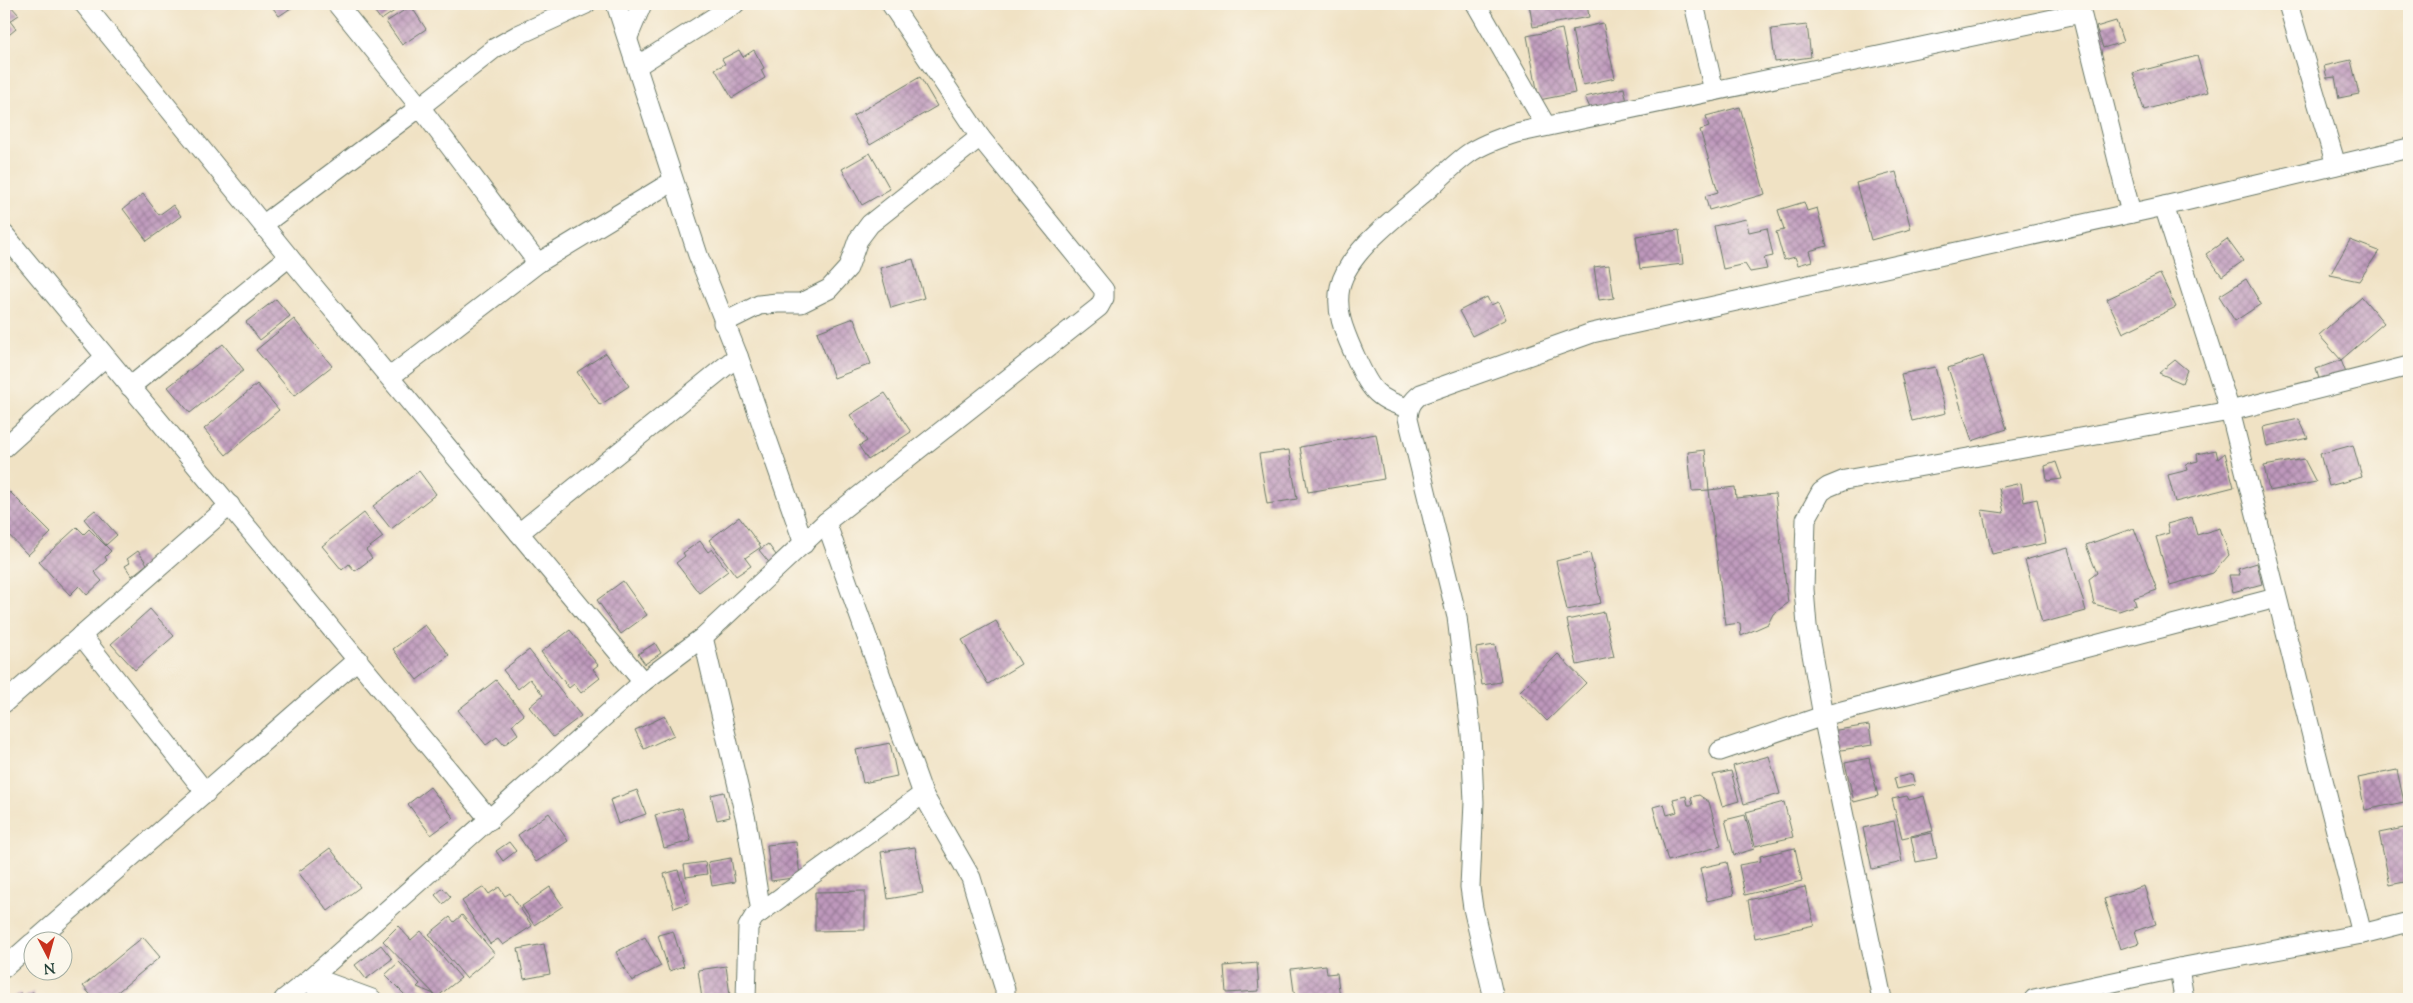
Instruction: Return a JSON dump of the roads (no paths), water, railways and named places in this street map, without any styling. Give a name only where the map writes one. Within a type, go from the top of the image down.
[{"type":"street","points":[[84,4],[290,257],[643,682]]},
{"type":"street","points":[[337,4],[420,108],[538,263]]},
{"type":"street","points":[[264,224],[420,108],[495,48],[518,35],[586,4]]},
{"type":"street","points":[[616,4],[698,255],[738,356],[804,544]]},
{"type":"street","points":[[628,37],[642,4]]},
{"type":"street","points":[[637,66],[735,4]]},
{"type":"street","points":[[284,999],[312,977],[490,820],[643,682],[703,637],[826,522],[1099,307],[1104,298],[1104,290],[980,137],[892,4]]},
{"type":"street","points":[[1476,4],[1546,126]]},
{"type":"street","points":[[1694,4],[1714,91]]},
{"type":"street","points":[[2288,4],[2336,165]]},
{"type":"street","points":[[1409,408],[1388,403],[1373,390],[1361,369],[1340,323],[1340,286],[1351,264],[1366,244],[1469,154],[1494,140],[1546,126],[1714,91],[2080,9],[2131,213]]},
{"type":"street","points":[[724,323],[759,305],[777,302],[801,304],[829,288],[848,268],[858,240],[870,224],[980,137]]},
{"type":"street","points":[[1494,999],[1472,908],[1470,887],[1474,802],[1471,744],[1456,617],[1408,418],[1412,401],[1421,394],[1592,333],[2164,206],[2409,148]]},
{"type":"street","points":[[390,377],[538,263],[673,180]]},
{"type":"street","points":[[2164,206],[2230,411],[2362,934]]},
{"type":"street","points":[[4,234],[490,820]]},
{"type":"street","points":[[130,387],[290,257]]},
{"type":"street","points":[[4,448],[105,356]]},
{"type":"street","points":[[519,533],[738,356]]},
{"type":"street","points":[[1882,999],[1823,716],[1807,626],[1803,550],[1808,513],[1814,500],[1828,486],[1845,480],[2230,411],[2409,366]]},
{"type":"street","points":[[4,703],[230,505]]},
{"type":"street","points":[[826,522],[923,794],[971,878],[1005,990],[1005,999]]},
{"type":"street","points":[[1720,751],[1823,716],[2276,598]]},
{"type":"street","points":[[81,635],[206,793]]},
{"type":"street","points":[[703,637],[746,820],[761,912]]},
{"type":"street","points":[[48,930],[358,659]]},
{"type":"street","points":[[746,999],[748,927],[754,916],[923,794]]},
{"type":"street","points":[[2034,999],[2179,968],[2362,934],[2409,922]]},
{"type":"street","points":[[4,968],[22,952]]},
{"type":"street","points":[[2179,968],[2184,999]]},
{"type":"street","points":[[312,977],[320,999]]},
{"type":"street","points":[[312,977],[372,999]]}]
